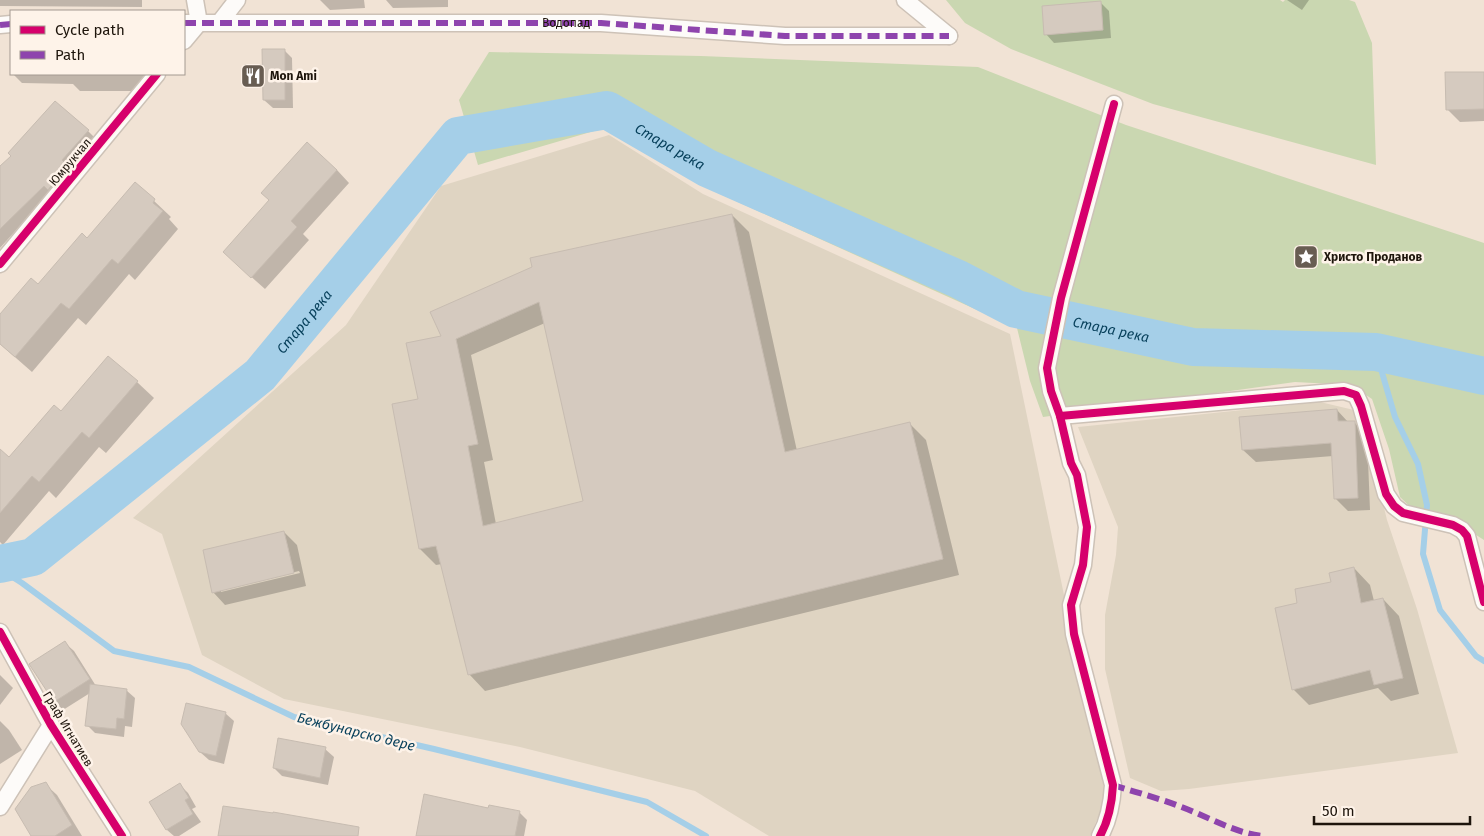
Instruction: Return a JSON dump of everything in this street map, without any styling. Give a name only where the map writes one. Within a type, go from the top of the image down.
[{"type":"street","points":[[185,38],[191,23],[195,0]]},
{"type":"street","points":[[220,22],[237,0]]},
{"type":"street","name":"Водопад","points":[[191,23],[601,23],[785,36],[949,36],[905,0]]},
{"type":"street","name":"Юмрукчал","points":[[0,264],[156,75]]},
{"type":"street","points":[[1100,836],[1106,825],[1112,805],[1113,785],[1074,634],[1071,605],[1083,565],[1087,527],[1077,475],[1071,464],[1060,416],[1051,391],[1047,368],[1061,298],[1114,104]]},
{"type":"street","points":[[1060,416],[1344,391],[1356,395],[1361,406],[1386,494],[1394,506],[1403,513],[1453,525],[1462,530],[1477,549],[1484,602]]},
{"type":"street","name":"Граф Игнатиев","points":[[1,637],[51,725],[122,836]]},
{"type":"street","points":[[0,807],[51,725]]},
{"type":"shaded area","points":[[609,135],[703,194],[1010,334],[1106,798],[1090,836],[769,836],[695,791],[520,747],[284,699],[202,655],[162,534],[133,518],[346,325],[441,186]]},
{"type":"shaded area","points":[[1320,402],[1354,410],[1369,445],[1387,520],[1417,609],[1458,753],[1189,789],[1161,791],[1130,778],[1105,669],[1105,615],[1116,555],[1118,527],[1078,427]]},
{"type":"green space","points":[[946,0],[1280,0],[1283,2],[1285,0],[1349,0],[1355,2],[1372,43],[1376,165],[1153,104],[1011,49],[965,23]]},
{"type":"green space","points":[[489,52],[701,56],[978,67],[1126,125],[1484,243],[1484,540],[1470,531],[1426,522],[1400,497],[1389,449],[1372,399],[1351,385],[1295,382],[1043,417],[1030,381],[1017,328],[707,188],[611,126],[478,165],[459,100]]},
{"type":"building","points":[[1101,1],[1103,30],[1044,35],[1042,6]]},
{"type":"building","points":[[262,49],[285,49],[285,100],[263,100]]},
{"type":"building","points":[[1445,72],[1484,72],[1484,109],[1446,110]]},
{"type":"building","points":[[55,101],[89,130],[62,160],[68,166],[48,190],[44,186],[0,229],[0,166],[11,156],[8,153]]},
{"type":"building","points":[[307,142],[337,170],[291,221],[297,227],[251,278],[223,252],[269,200],[261,193]]},
{"type":"building","points":[[135,182],[155,199],[153,203],[163,211],[118,264],[112,259],[69,309],[61,303],[15,357],[0,344],[0,314],[31,278],[38,284],[82,233],[87,238]]},
{"type":"building","points":[[732,214],[785,452],[910,422],[943,559],[468,675],[436,546],[419,549],[392,404],[418,399],[406,343],[441,336],[430,312],[532,267],[530,258]],"holes":[[[539,302],[583,501],[483,526],[468,446],[478,444],[456,339]]]},
{"type":"building","points":[[108,356],[138,381],[89,438],[82,432],[39,482],[32,476],[0,513],[0,449],[9,457],[54,405],[61,411]]},
{"type":"building","points":[[1337,409],[1338,421],[1355,421],[1358,498],[1334,499],[1331,443],[1242,450],[1239,417]]},
{"type":"building","points":[[284,531],[294,573],[212,593],[203,550]]},
{"type":"building","points":[[1354,567],[1361,603],[1383,598],[1403,678],[1374,685],[1370,670],[1292,690],[1275,608],[1297,603],[1295,589],[1331,582],[1329,573]]},
{"type":"building","points":[[65,641],[90,679],[54,702],[29,664]]},
{"type":"building","points":[[90,684],[127,689],[124,719],[117,718],[116,729],[85,726]]},
{"type":"building","points":[[186,703],[226,712],[216,756],[199,752],[181,724]]},
{"type":"building","points":[[278,738],[326,747],[320,778],[273,768]]},
{"type":"building","points":[[46,782],[72,825],[55,836],[31,836],[15,809],[31,787]]},
{"type":"building","points":[[180,783],[189,798],[185,800],[193,814],[166,830],[149,802]]},
{"type":"building","points":[[424,794],[488,808],[489,805],[520,811],[515,836],[416,836]]},
{"type":"building","points":[[223,806],[273,812],[359,827],[358,836],[218,836]]},
{"type":"waterway","name":"Стара река","points":[[0,564],[33,557],[260,375],[458,136],[607,110],[707,168],[958,279],[1016,309],[1193,347],[1376,352],[1484,376]]},
{"type":"waterway","points":[[1376,352],[1395,417],[1418,464],[1427,505],[1423,554],[1440,610],[1476,656],[1484,661]]},
{"type":"waterway","name":"Бежбунарско дере","points":[[0,569],[114,651],[189,667],[294,717],[434,749],[647,802],[706,836]]},
{"type":"marked path","points":[[185,23],[601,23],[785,36],[949,36]]},
{"type":"marked path","points":[[0,25],[10,24]]},
{"type":"marked path","points":[[1113,785],[1171,803],[1240,831],[1262,836]]},
{"type":"cycle path","points":[[0,264],[156,75]]},
{"type":"cycle path","points":[[1100,836],[1110,812],[1113,785],[1074,634],[1071,605],[1083,565],[1087,527],[1077,475],[1071,463],[1060,416],[1051,391],[1047,368],[1061,298],[1114,104]]},
{"type":"cycle path","points":[[1060,416],[1344,391],[1356,395],[1361,406],[1386,494],[1394,506],[1403,513],[1453,525],[1462,530],[1467,536],[1484,602]]},
{"type":"cycle path","points":[[0,632],[51,725],[122,836]]},
{"type":"place","name":"Mon Ami","points":[[253,76]]},
{"type":"place","name":"Христо Проданов","points":[[1306,257]]}]
